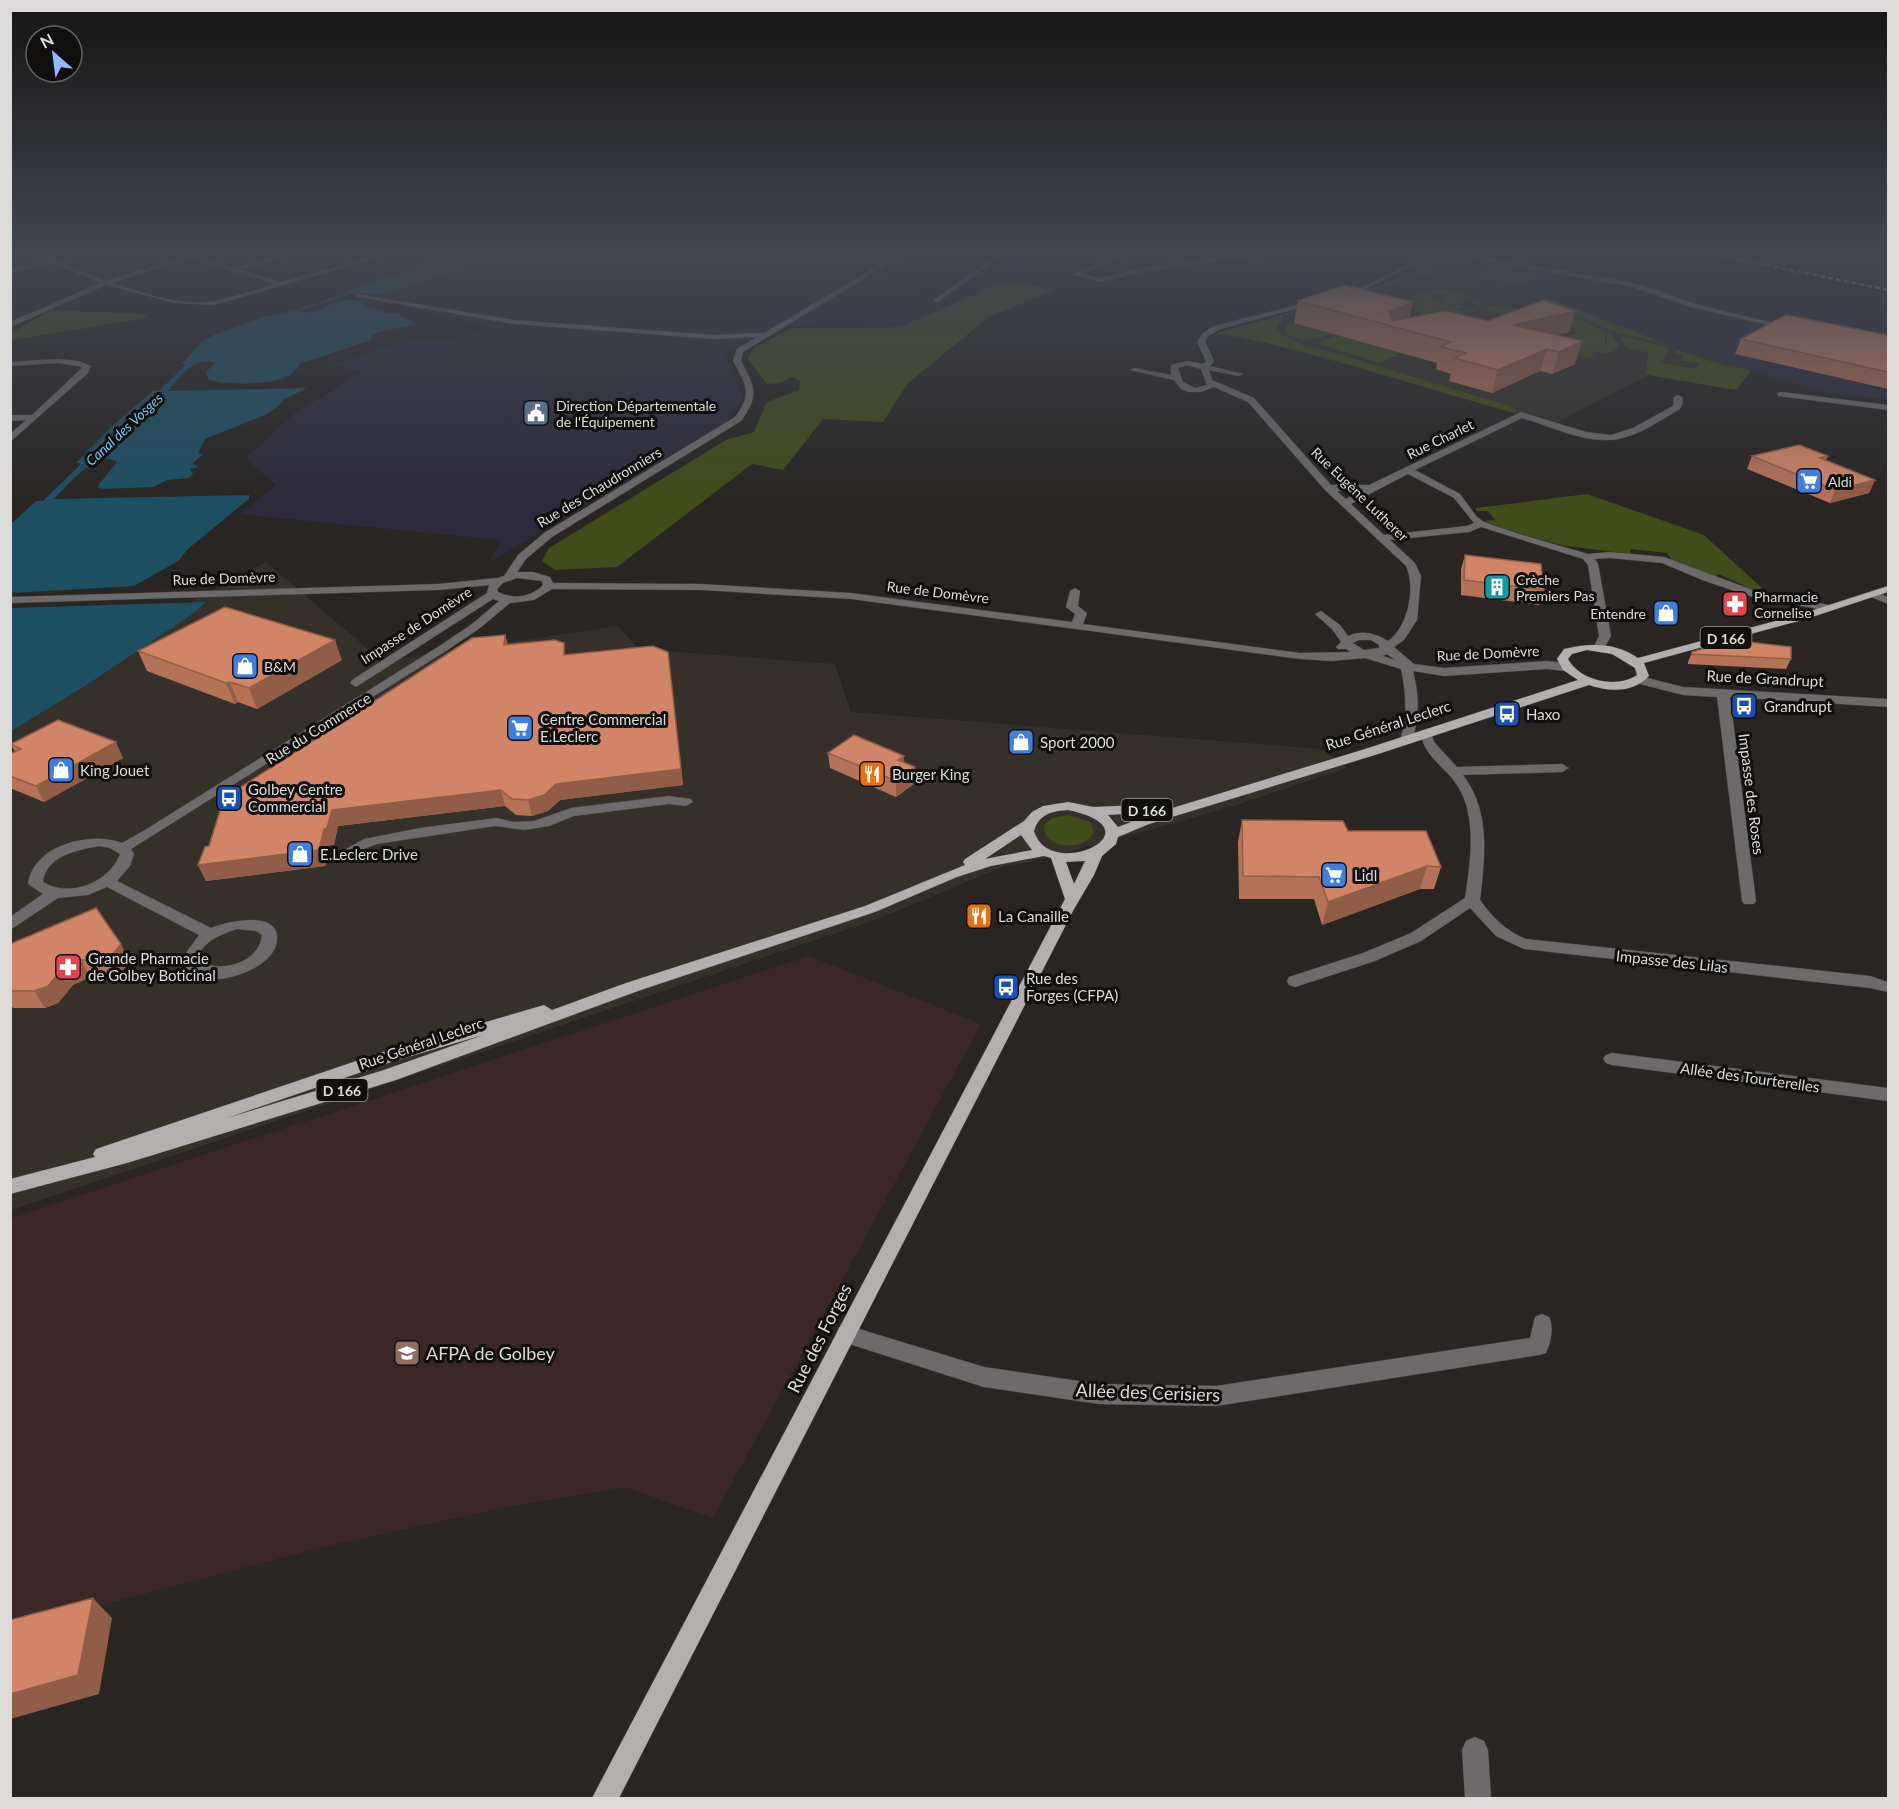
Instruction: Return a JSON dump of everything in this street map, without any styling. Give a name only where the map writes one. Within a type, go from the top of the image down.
[{"type":"main road","name":"D 166","points":[[1636,662],[1829,608],[1888,589]]},
{"type":"main road","points":[[1576,648],[1599,648],[1620,653],[1636,662],[1644,672],[1640,680],[1618,686],[1588,681],[1565,668],[1561,661],[1567,651],[1576,648]]},
{"type":"main road","name":"Rue Général Leclerc","points":[[1114,834],[1144,821],[1426,734],[1588,681]]},
{"type":"main road","name":"Rue Général Leclerc","points":[[1095,811],[1136,811],[1199,805]]},
{"type":"main road","points":[[1054,807],[1082,807],[1095,811],[1112,825],[1114,834],[1112,842],[1095,854],[1070,858],[1051,854],[1032,843],[1028,837],[1028,824],[1042,811],[1054,807]]},
{"type":"main road","name":"Rue Général Leclerc","points":[[952,874],[1028,824]]},
{"type":"main road","name":"Rue Général Leclerc","points":[[10,1187],[127,1156],[390,1075],[632,987],[870,909],[952,874],[988,862],[1028,853],[1051,854]]},
{"type":"main road","points":[[1051,854],[1072,897]]},
{"type":"main road","name":"Rue des Forges","points":[[605,1798],[1072,897],[1087,875],[1095,854]]},
{"type":"street","points":[[680,334],[714,337],[765,335]]},
{"type":"street","points":[[1205,367],[1210,361],[1201,342],[1207,334]]},
{"type":"street","points":[[714,337],[734,348],[765,335]]},
{"type":"street","name":"Rue des Chaudronniers","points":[[493,593],[495,585],[504,579],[522,557],[548,535],[738,419],[750,405],[753,391],[737,361],[734,348]]},
{"type":"street","points":[[1147,371],[1208,356]]},
{"type":"street","points":[[10,364],[55,362],[80,363],[87,366],[85,371],[10,439]]},
{"type":"street","points":[[1179,364],[1235,374],[1209,382]]},
{"type":"street","points":[[1174,378],[1179,364]]},
{"type":"street","points":[[1134,370],[1174,378],[1183,387],[1186,398],[1211,386],[1205,367]]},
{"type":"street","name":"Rue Eugène Lutherer","points":[[1209,382],[1251,400],[1328,488],[1404,557],[1416,576],[1411,620],[1400,638],[1386,647]]},
{"type":"street","points":[[1183,387],[1238,394]]},
{"type":"street","points":[[1781,394],[1888,408]]},
{"type":"street","name":"Rue Charlet","points":[[1345,504],[1371,488],[1521,415],[1595,435],[1615,437],[1630,432],[1677,407],[1678,397]]},
{"type":"street","points":[[10,418],[34,417]]},
{"type":"street","points":[[1407,470],[1438,484],[1457,496],[1481,524],[1587,558],[1610,555],[1664,560],[1708,579],[1757,595],[1784,598],[1829,608]]},
{"type":"street","name":"Rue Charlet","points":[[1328,488],[1371,488]]},
{"type":"street","points":[[1383,538],[1469,529],[1481,524]]},
{"type":"street","points":[[507,600],[531,598],[549,586],[546,579],[533,575],[522,557]]},
{"type":"street","points":[[1587,558],[1593,564],[1605,636],[1599,648]]},
{"type":"street","name":"Rue de Domèvre","points":[[10,600],[438,587],[533,575]]},
{"type":"street","name":"Rue de Domèvre","points":[[549,586],[693,582],[851,596],[1320,657],[1366,654],[1409,667],[1461,672],[1547,665],[1565,668]]},
{"type":"street","name":"Rue de Domèvre","points":[[438,587],[493,593],[507,600]]},
{"type":"street","points":[[1075,591],[1072,607],[1081,613],[1077,625]]},
{"type":"street","name":"Impasse de Domèvre","points":[[356,682],[493,593]]},
{"type":"street","points":[[1873,594],[1888,601]]},
{"type":"street","name":"Rue du Commerce","points":[[123,848],[445,647],[476,626],[507,600]]},
{"type":"street","points":[[1386,647],[1379,654],[1366,654],[1353,650],[1324,617],[1382,641],[1409,667],[1411,726],[1406,740]]},
{"type":"street","points":[[1320,657],[1347,643],[1352,637],[1401,633]]},
{"type":"street","name":"Rue de Grandrupt","points":[[1640,680],[1683,691],[1888,703]]},
{"type":"street","name":"Impasse des Roses","points":[[1721,692],[1724,698],[1749,901]]},
{"type":"street","points":[[1295,981],[1369,957],[1416,938],[1472,900],[1477,860],[1473,808],[1467,789],[1428,743],[1426,734]]},
{"type":"street","points":[[1452,771],[1562,768]]},
{"type":"street","points":[[353,849],[363,843],[420,832],[496,822],[507,827],[531,825],[558,820],[571,812],[669,800],[686,802]]},
{"type":"street","points":[[99,842],[113,843],[123,848],[127,854],[126,863],[106,881],[71,893],[54,894],[42,891],[35,884],[34,876],[40,867],[51,858],[74,847],[99,842]]},
{"type":"street","points":[[106,881],[185,919],[210,934]]},
{"type":"street","points":[[10,925],[54,894]]},
{"type":"street","name":"Impasse des Lilas","points":[[1472,900],[1487,921],[1507,938],[1524,944],[1870,982],[1888,987]]},
{"type":"street","points":[[249,924],[267,929],[271,935],[271,942],[260,958],[250,965],[214,974],[197,969],[191,957],[194,949],[210,934],[228,927],[249,924]]},
{"type":"street","name":"Allée des Tourterelles","points":[[1612,1059],[1888,1095]]},
{"type":"street","name":"Allée des Cerisiers","points":[[846,1334],[984,1377],[1099,1394],[1216,1396],[1539,1346],[1542,1323]]},
{"type":"street","points":[[1475,1750],[1478,1798]]},
{"type":"shaded area","points":[[468,334],[771,334],[724,354],[743,398],[736,412],[718,428],[490,562],[501,540],[240,514],[276,485],[246,458],[294,414],[362,372],[330,365],[416,339],[455,340]]},
{"type":"shaded area","points":[[1225,334],[1643,334],[1751,371],[1736,390],[1649,375],[1557,422],[1454,396],[1273,343]]},
{"type":"shaded area","points":[[1643,334],[1888,334],[1888,400],[1818,391]]},
{"type":"shaded area","points":[[266,562],[382,661],[618,626],[639,649],[835,664],[851,712],[1322,749],[1348,768],[1225,809],[1035,861],[1003,867],[875,920],[11,1210],[11,699]]},
{"type":"shaded area","name":"AFPA de Golbey","points":[[809,956],[981,1024],[713,1518],[624,1487],[507,1507],[323,1547],[11,1629],[11,1218]]},
{"type":"green space","points":[[11,334],[46,334],[11,340]]},
{"type":"green space","points":[[779,334],[968,334],[907,384],[883,422],[823,419],[783,470],[752,464],[617,567],[555,570],[542,561],[549,548],[726,440],[754,432],[767,402],[799,390],[800,381],[793,377],[780,383],[767,384],[748,359],[754,348]]},
{"type":"green space","points":[[1225,334],[1281,334],[1309,348],[1313,349],[1309,346],[1385,368],[1510,406],[1518,411],[1514,413],[1255,340]]},
{"type":"green space","points":[[1290,334],[1330,334],[1310,339]]},
{"type":"green space","points":[[1340,334],[1347,334],[1343,337],[1370,344],[1376,342],[1402,353],[1393,353],[1398,355],[1379,363],[1319,344]]},
{"type":"green space","points":[[1573,334],[1605,334],[1605,344],[1598,346],[1607,344],[1607,334],[1612,334],[1620,347],[1607,354],[1594,351],[1591,353],[1596,355],[1587,358],[1563,352],[1583,346],[1558,339]]},
{"type":"green space","points":[[1623,334],[1642,334],[1667,344]]},
{"type":"green space","points":[[1619,336],[1665,346],[1670,350],[1661,362],[1695,369],[1700,364],[1680,360],[1684,355],[1676,354],[1677,350],[1731,368],[1738,367],[1751,371],[1736,390],[1645,374],[1649,352],[1628,349]]},
{"type":"green space","points":[[1587,494],[1704,535],[1762,588],[1755,591],[1719,574],[1712,578],[1673,562],[1667,553],[1630,549],[1631,554],[1566,546],[1526,536],[1483,521],[1495,520],[1488,511],[1476,511],[1476,508]]},
{"type":"green space","points":[[1068,815],[1090,822],[1094,832],[1083,843],[1065,845],[1057,843],[1045,833],[1044,825],[1053,818]]},
{"type":"water","name":"Canal des Vosges","points":[[215,334],[373,334],[371,340],[299,364],[299,367],[290,375],[277,380],[257,383],[223,383],[208,379],[206,372],[215,363],[201,362],[188,369],[168,391],[307,388],[283,400],[279,406],[265,415],[205,439],[198,453],[203,454],[193,463],[198,467],[190,469],[193,474],[189,478],[167,480],[153,487],[104,489],[97,487],[117,462],[109,459],[101,460],[83,470],[54,499],[249,495],[249,499],[189,548],[178,561],[134,586],[11,593],[11,524],[36,501],[43,501],[79,466],[80,463],[76,463],[110,428],[153,391],[159,391],[184,366],[185,364],[182,364],[201,342]]},
{"type":"water","points":[[206,602],[191,615],[88,684],[11,731],[11,608]]},
{"type":"building","points":[[1423,334],[1554,334],[1582,341],[1559,352],[1547,349],[1498,370],[1454,358],[1466,353],[1441,347],[1451,342]]},
{"type":"building","points":[[1750,334],[1888,335],[1888,372],[1741,339]]},
{"type":"building","points":[[1799,445],[1828,456],[1820,458],[1875,480],[1835,490],[1752,456]]},
{"type":"building","points":[[1465,555],[1541,564],[1544,590],[1464,580]]},
{"type":"building","points":[[225,607],[335,640],[249,688],[230,682],[226,683],[138,651]]},
{"type":"building","name":"Centre Commercial E.Leclerc","points":[[505,635],[504,645],[555,640],[564,643],[564,655],[653,646],[668,652],[681,769],[556,784],[544,795],[528,800],[512,799],[501,790],[332,810],[319,850],[198,865],[205,847],[209,846],[224,798],[472,638]]},
{"type":"building","points":[[1732,640],[1791,647],[1791,659],[1692,654],[1692,652]]},
{"type":"building","points":[[58,720],[116,742],[36,786],[10,776],[10,754],[21,749],[11,744]]},
{"type":"building","points":[[854,735],[904,756],[898,760],[915,767],[896,781],[828,753]]},
{"type":"building","points":[[1242,820],[1343,821],[1348,831],[1426,831],[1441,867],[1427,866],[1328,902],[1319,877],[1243,876]]},
{"type":"building","points":[[96,908],[121,944],[108,960],[81,960],[63,968],[48,986],[34,991],[10,991],[10,944]]},
{"type":"building","points":[[93,1598],[78,1675],[10,1694],[10,1620]]},
{"type":"place","name":"Direction Départementale de l'Équipement","points":[[536,413]]},
{"type":"place","name":"Aldi","points":[[1809,481]]},
{"type":"place","name":"Crèche Premiers Pas","points":[[1497,587]]},
{"type":"place","name":"Pharmacie Cornelise","points":[[1735,604]]},
{"type":"place","name":"Entendre","points":[[1666,613]]},
{"type":"place","name":"B&M","points":[[245,666]]},
{"type":"place","name":"Grandrupt","points":[[1744,706]]},
{"type":"place","name":"Haxo","points":[[1507,714]]},
{"type":"place","name":"Centre Commercial E.Leclerc","points":[[520,728]]},
{"type":"place","name":"Sport 2000","points":[[1021,742]]},
{"type":"place","name":"King Jouet","points":[[61,770]]},
{"type":"place","name":"Burger King","points":[[872,774]]},
{"type":"place","name":"Golbey Centre Commercial","points":[[229,798]]},
{"type":"place","name":"E.Leclerc Drive","points":[[300,854]]},
{"type":"place","name":"Lidl","points":[[1334,875]]},
{"type":"place","name":"La Canaille","points":[[979,916]]},
{"type":"place","name":"Grande Pharmacie de Golbey Boticinal","points":[[68,967]]},
{"type":"place","name":"Rue des Forges (CFPA)","points":[[1006,987]]},
{"type":"place","name":"AFPA de Golbey","points":[[407,1353]]}]
